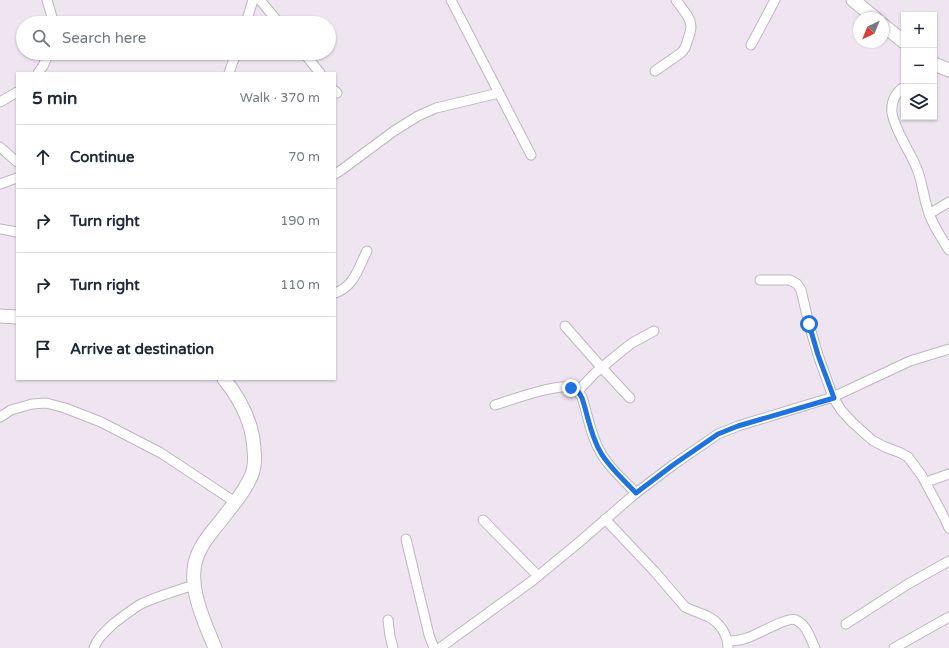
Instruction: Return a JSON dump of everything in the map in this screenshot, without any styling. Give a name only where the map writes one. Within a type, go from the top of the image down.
[{"type":"street","points":[[47,0],[52,16]]},
{"type":"street","points":[[248,16],[253,0]]},
{"type":"street","points":[[260,0],[273,16]]},
{"type":"street","points":[[451,0],[530,155]]},
{"type":"street","points":[[655,71],[681,53],[685,48],[690,33],[690,21],[676,0]]},
{"type":"street","points":[[751,45],[775,0]]},
{"type":"street","points":[[853,0],[868,12]]},
{"type":"street","points":[[889,30],[901,40]]},
{"type":"street","points":[[39,72],[46,60]]},
{"type":"street","points":[[229,72],[234,60]]},
{"type":"street","points":[[310,60],[319,72]]},
{"type":"street","points":[[901,89],[894,97],[892,114],[917,169],[927,208],[934,226],[949,250]]},
{"type":"street","points":[[0,102],[16,93]]},
{"type":"street","points":[[336,173],[394,131],[418,116],[436,108],[499,93]]},
{"type":"street","points":[[0,147],[16,161]]},
{"type":"street","points":[[0,184],[16,178]]},
{"type":"street","points":[[929,214],[949,202]]},
{"type":"street","points":[[0,229],[16,232]]},
{"type":"street","points":[[336,292],[345,288],[350,283],[359,270],[367,251]]},
{"type":"street","points":[[760,280],[790,280],[797,284],[802,290],[809,324],[818,355],[834,398],[841,410],[864,434],[872,440],[908,457],[926,482],[949,528]]},
{"type":"street","points":[[0,316],[16,317]]},
{"type":"street","points":[[565,326],[630,398]]},
{"type":"street","points":[[578,391],[627,346],[654,331]]},
{"type":"street","points":[[440,648],[538,576],[636,493],[718,434],[738,426],[834,398],[910,361],[949,349]]},
{"type":"street","points":[[215,648],[200,609],[194,584],[193,574],[195,563],[200,550],[214,529],[246,487],[255,462],[251,427],[243,407],[234,391],[225,380]]},
{"type":"street","points":[[495,404],[531,393],[551,389],[564,387],[575,389],[582,398],[596,443],[602,455],[636,493]]},
{"type":"street","points":[[0,418],[11,410],[32,404],[46,403],[65,408],[101,422],[161,453],[232,506]]},
{"type":"street","points":[[926,482],[949,474]]},
{"type":"street","points":[[606,519],[685,607],[708,616],[715,621],[726,634],[728,645],[784,621],[794,619],[806,630],[815,648]]},
{"type":"street","points":[[483,520],[538,576]]},
{"type":"street","points":[[406,539],[429,635],[434,648]]},
{"type":"street","points":[[846,624],[908,584],[949,561]]},
{"type":"street","points":[[94,648],[97,640],[102,634],[128,612],[151,600],[194,584]]},
{"type":"street","points":[[894,648],[949,617]]},
{"type":"street","points":[[388,620],[393,648]]},
{"type":"street","points":[[452,640],[458,648]]},
{"type":"route","points":[[571,388],[578,391],[582,398],[596,443],[602,455],[636,493],[718,434],[738,426],[834,398],[818,355],[809,324]]}]
